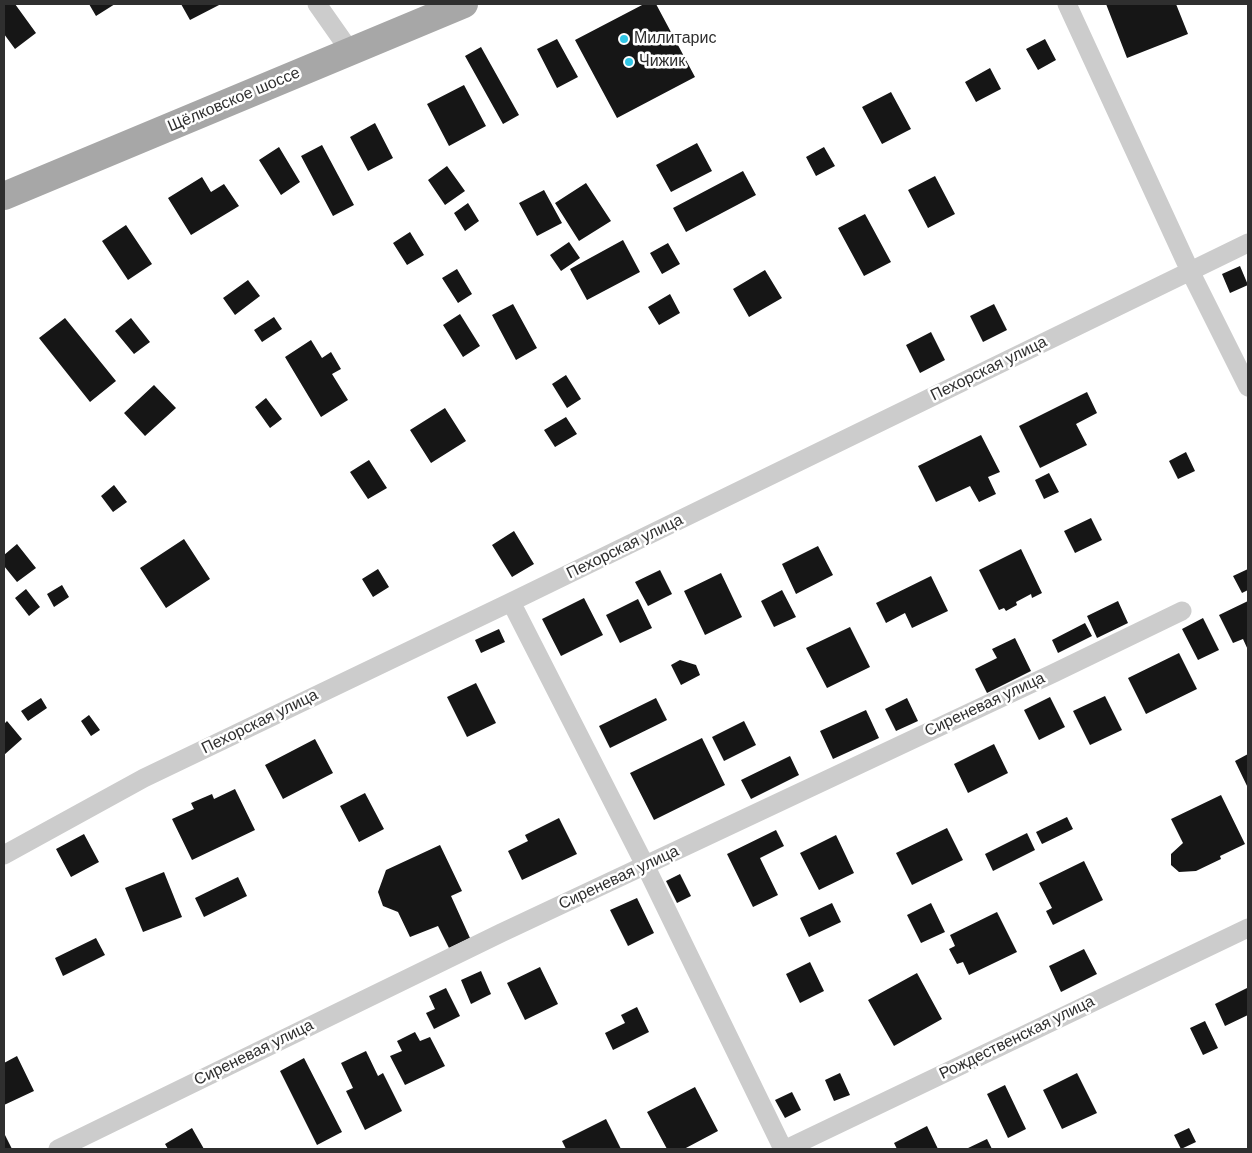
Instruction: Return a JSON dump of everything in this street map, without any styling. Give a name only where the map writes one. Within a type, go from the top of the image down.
[{"type":"main road","name":"Щёлковское шоссе","points":[[4,196],[464,4]]},
{"type":"street","points":[[317,4],[350,51]]},
{"type":"street","points":[[1067,4],[1190,271],[1248,387]]},
{"type":"street","name":"Пехорская улица","points":[[4,855],[144,778],[511,602],[1248,243]]},
{"type":"street","points":[[511,602],[645,865],[785,1149]]},
{"type":"street","name":"Сиреневая улица","points":[[58,1149],[501,933],[1182,611]]},
{"type":"street","name":"Рождественская улица","points":[[785,1149],[1248,928]]},
{"type":"building","points":[[4,4],[15,4],[36,33],[15,49],[4,34]]},
{"type":"building","points":[[89,4],[115,4],[96,16]]},
{"type":"building","points":[[181,4],[221,4],[190,20]]},
{"type":"building","points":[[644,4],[656,4],[695,77],[617,118],[575,40]]},
{"type":"building","points":[[1106,4],[1176,4],[1188,34],[1127,58]]},
{"type":"building","points":[[557,39],[578,77],[557,88],[537,49]]},
{"type":"building","points":[[1045,39],[1056,60],[1038,70],[1026,49]]},
{"type":"building","points":[[481,47],[519,115],[503,124],[465,56]]},
{"type":"building","points":[[990,68],[1001,89],[976,102],[965,82]]},
{"type":"building","points":[[464,85],[486,126],[449,146],[427,104]]},
{"type":"building","points":[[891,92],[911,129],[882,144],[862,107]]},
{"type":"building","points":[[375,123],[393,158],[368,171],[350,137]]},
{"type":"building","points":[[697,143],[712,171],[671,192],[656,165]]},
{"type":"building","points":[[322,145],[354,205],[333,216],[301,156]]},
{"type":"building","points":[[279,147],[300,182],[281,195],[259,160]]},
{"type":"building","points":[[824,147],[835,166],[816,176],[806,157]]},
{"type":"building","points":[[447,166],[465,191],[445,205],[428,180]]},
{"type":"building","points":[[743,171],[756,195],[686,232],[673,208]]},
{"type":"building","points":[[935,176],[955,214],[928,228],[908,190]]},
{"type":"building","points":[[202,177],[211,192],[224,184],[239,206],[191,235],[168,198]]},
{"type":"building","points":[[586,183],[611,221],[579,241],[555,203]]},
{"type":"building","points":[[544,190],[562,223],[537,236],[519,203]]},
{"type":"building","points":[[468,203],[479,221],[465,231],[454,213]]},
{"type":"building","points":[[865,214],[891,262],[864,276],[838,228]]},
{"type":"building","points":[[126,225],[152,264],[128,280],[102,241]]},
{"type":"building","points":[[410,232],[424,255],[407,265],[393,243]]},
{"type":"building","points":[[623,240],[640,272],[587,300],[570,269]]},
{"type":"building","points":[[569,242],[580,258],[561,271],[550,255]]},
{"type":"building","points":[[668,243],[680,264],[662,274],[650,253]]},
{"type":"building","points":[[1240,266],[1248,285],[1230,293],[1222,274]]},
{"type":"building","points":[[457,269],[472,294],[458,303],[442,278]]},
{"type":"building","points":[[765,270],[782,298],[749,317],[733,289]]},
{"type":"building","points":[[248,280],[260,296],[235,315],[223,298]]},
{"type":"building","points":[[670,294],[680,313],[659,325],[648,307]]},
{"type":"building","points":[[513,304],[537,348],[516,360],[492,315]]},
{"type":"building","points":[[994,304],[1007,330],[983,342],[970,316]]},
{"type":"building","points":[[460,314],[480,346],[463,357],[443,325]]},
{"type":"building","points":[[274,317],[282,329],[262,342],[254,330]]},
{"type":"building","points":[[65,318],[116,381],[90,402],[39,338]]},
{"type":"building","points":[[131,318],[150,342],[134,354],[115,331]]},
{"type":"building","points":[[931,332],[945,360],[920,373],[906,345]]},
{"type":"building","points":[[311,340],[322,358],[331,352],[341,369],[332,374],[348,400],[321,417],[285,357]]},
{"type":"building","points":[[566,375],[581,399],[567,408],[552,384]]},
{"type":"building","points":[[154,385],[176,408],[145,436],[124,413]]},
{"type":"building","points":[[1087,392],[1097,413],[1076,424],[1087,445],[1040,468],[1019,426]]},
{"type":"building","points":[[266,398],[282,419],[270,428],[255,407]]},
{"type":"building","points":[[445,408],[466,441],[431,463],[410,430]]},
{"type":"building","points":[[566,417],[577,434],[555,447],[544,430]]},
{"type":"building","points":[[981,435],[1000,472],[988,477],[996,494],[979,502],[970,486],[936,502],[918,466]]},
{"type":"building","points":[[1186,452],[1195,471],[1178,479],[1169,461]]},
{"type":"building","points":[[369,460],[387,488],[368,499],[350,472]]},
{"type":"building","points":[[1049,473],[1059,492],[1044,499],[1035,480]]},
{"type":"building","points":[[114,485],[127,502],[113,512],[101,496]]},
{"type":"building","points":[[1091,518],[1102,540],[1075,553],[1064,531]]},
{"type":"building","points":[[514,531],[534,564],[512,577],[492,545]]},
{"type":"building","points":[[184,539],[210,579],[166,608],[140,568]]},
{"type":"building","points":[[17,544],[36,568],[17,582],[4,566],[4,555]]},
{"type":"building","points":[[818,546],[833,575],[796,594],[782,564]]},
{"type":"building","points":[[1021,549],[1042,593],[1032,598],[1031,594],[1016,602],[1017,605],[1006,611],[1004,608],[999,610],[979,570]]},
{"type":"building","points":[[378,569],[389,587],[373,597],[362,579]]},
{"type":"building","points":[[1248,569],[1248,590],[1242,593],[1233,576]]},
{"type":"building","points":[[660,570],[672,594],[648,606],[635,582]]},
{"type":"building","points":[[721,573],[742,617],[705,635],[684,591]]},
{"type":"building","points":[[931,576],[948,611],[912,628],[905,613],[886,623],[876,603]]},
{"type":"building","points":[[62,585],[69,597],[54,607],[47,594]]},
{"type":"building","points":[[26,589],[40,607],[29,616],[15,598]]},
{"type":"building","points":[[782,590],[796,617],[774,627],[761,601]]},
{"type":"building","points":[[584,598],[603,635],[561,656],[542,619]]},
{"type":"building","points":[[638,599],[652,628],[620,643],[606,615]]},
{"type":"building","points":[[1118,601],[1128,623],[1097,638],[1087,616]]},
{"type":"building","points":[[1248,601],[1248,650],[1243,639],[1233,643],[1219,615]]},
{"type":"building","points":[[1203,618],[1219,650],[1198,660],[1182,629]]},
{"type":"building","points":[[1085,623],[1092,636],[1058,653],[1052,640]]},
{"type":"building","points":[[850,627],[870,667],[827,688],[806,648]]},
{"type":"building","points":[[499,629],[505,642],[481,653],[475,640]]},
{"type":"building","points":[[1015,638],[1031,671],[987,693],[975,669],[997,658],[992,649]]},
{"type":"building","points":[[1179,653],[1197,689],[1146,714],[1128,678]]},
{"type":"building","points":[[680,660],[696,665],[700,675],[681,685],[671,665]]},
{"type":"building","points":[[476,683],[496,723],[467,737],[447,697]]},
{"type":"building","points":[[1105,696],[1122,730],[1090,745],[1073,711]]},
{"type":"building","points":[[1050,697],[1065,727],[1039,740],[1024,710]]},
{"type":"building","points":[[41,698],[47,708],[28,721],[21,711]]},
{"type":"building","points":[[656,698],[667,720],[610,748],[599,726]]},
{"type":"building","points":[[907,698],[918,721],[896,731],[885,709]]},
{"type":"building","points":[[866,710],[879,738],[833,759],[820,731]]},
{"type":"building","points":[[89,715],[100,730],[91,736],[81,721]]},
{"type":"building","points":[[7,721],[22,739],[4,755],[4,724]]},
{"type":"building","points":[[744,721],[756,745],[724,761],[712,737]]},
{"type":"building","points":[[702,738],[725,785],[654,820],[630,773]]},
{"type":"building","points":[[315,739],[333,773],[283,799],[265,765]]},
{"type":"building","points":[[994,744],[1008,773],[968,793],[954,764]]},
{"type":"building","points":[[1248,754],[1248,788],[1235,761]]},
{"type":"building","points":[[790,756],[799,775],[751,799],[741,780]]},
{"type":"building","points":[[235,789],[255,830],[192,860],[172,819],[194,809],[191,803],[212,794],[214,799]]},
{"type":"building","points":[[365,793],[384,829],[359,842],[340,806]]},
{"type":"building","points":[[1221,795],[1245,844],[1220,856],[1221,859],[1196,871],[1179,872],[1171,865],[1171,854],[1183,843],[1171,819]]},
{"type":"building","points":[[1067,817],[1073,829],[1042,844],[1036,832]]},
{"type":"building","points":[[559,818],[577,854],[522,880],[508,851],[528,841],[525,835]]},
{"type":"building","points":[[947,828],[963,860],[912,885],[896,853]]},
{"type":"building","points":[[776,830],[784,846],[760,858],[778,895],[753,907],[727,854]]},
{"type":"building","points":[[1027,833],[1035,850],[993,871],[985,854]]},
{"type":"building","points":[[84,834],[99,862],[71,877],[56,849]]},
{"type":"building","points":[[836,835],[854,873],[819,890],[800,853]]},
{"type":"building","points":[[440,845],[462,891],[451,896],[470,938],[449,948],[438,926],[410,937],[398,912],[383,906],[378,892],[386,870]]},
{"type":"building","points":[[1084,861],[1103,900],[1053,925],[1046,911],[1052,908],[1039,883]]},
{"type":"building","points":[[164,872],[182,917],[143,932],[125,888]]},
{"type":"building","points":[[680,874],[691,896],[677,903],[666,881]]},
{"type":"building","points":[[238,877],[247,896],[204,917],[195,898]]},
{"type":"building","points":[[637,898],[654,933],[628,946],[610,910]]},
{"type":"building","points":[[832,903],[841,922],[809,937],[800,918]]},
{"type":"building","points":[[931,903],[945,932],[921,943],[907,915]]},
{"type":"building","points":[[997,912],[1017,952],[969,975],[963,962],[957,964],[949,949],[955,946],[950,935]]},
{"type":"building","points":[[96,938],[105,955],[63,976],[55,958]]},
{"type":"building","points":[[1084,949],[1097,974],[1061,992],[1049,966]]},
{"type":"building","points":[[810,962],[824,991],[800,1003],[786,974]]},
{"type":"building","points":[[540,967],[558,1004],[525,1020],[507,983]]},
{"type":"building","points":[[481,971],[491,994],[471,1004],[461,980]]},
{"type":"building","points":[[917,973],[942,1019],[894,1046],[868,1000]]},
{"type":"building","points":[[446,988],[460,1016],[434,1029],[426,1013],[435,1009],[429,996]]},
{"type":"building","points":[[1247,988],[1248,1015],[1225,1026],[1215,1004]]},
{"type":"building","points":[[637,1007],[649,1032],[613,1050],[605,1033],[625,1023],[621,1015]]},
{"type":"building","points":[[1205,1021],[1218,1048],[1203,1055],[1190,1028]]},
{"type":"building","points":[[415,1032],[420,1041],[430,1037],[445,1066],[405,1085],[390,1056],[402,1051],[397,1041]]},
{"type":"building","points":[[366,1051],[378,1076],[383,1073],[402,1111],[365,1130],[346,1091],[353,1088],[341,1063]]},
{"type":"building","points":[[17,1056],[34,1091],[4,1105],[4,1063]]},
{"type":"building","points":[[304,1058],[342,1132],[317,1145],[280,1071]]},
{"type":"building","points":[[840,1073],[850,1095],[834,1101],[825,1080]]},
{"type":"building","points":[[1077,1073],[1097,1113],[1062,1129],[1043,1090]]},
{"type":"building","points":[[1005,1085],[1026,1129],[1008,1138],[987,1094]]},
{"type":"building","points":[[695,1087],[718,1131],[684,1149],[667,1149],[647,1112]]},
{"type":"building","points":[[792,1092],[801,1110],[785,1118],[775,1100]]},
{"type":"building","points":[[606,1119],[621,1149],[566,1149],[562,1141]]},
{"type":"building","points":[[927,1126],[938,1149],[897,1149],[894,1143]]},
{"type":"building","points":[[192,1128],[204,1149],[168,1149],[165,1144]]},
{"type":"building","points":[[1189,1128],[1196,1142],[1181,1149],[1174,1135]]},
{"type":"building","points":[[4,1133],[12,1149],[4,1149]]},
{"type":"building","points":[[987,1139],[992,1149],[966,1149]]},
{"type":"place","name":"Милитарис","points":[[624,39]]},
{"type":"place","name":"Чижик","points":[[629,62]]}]
